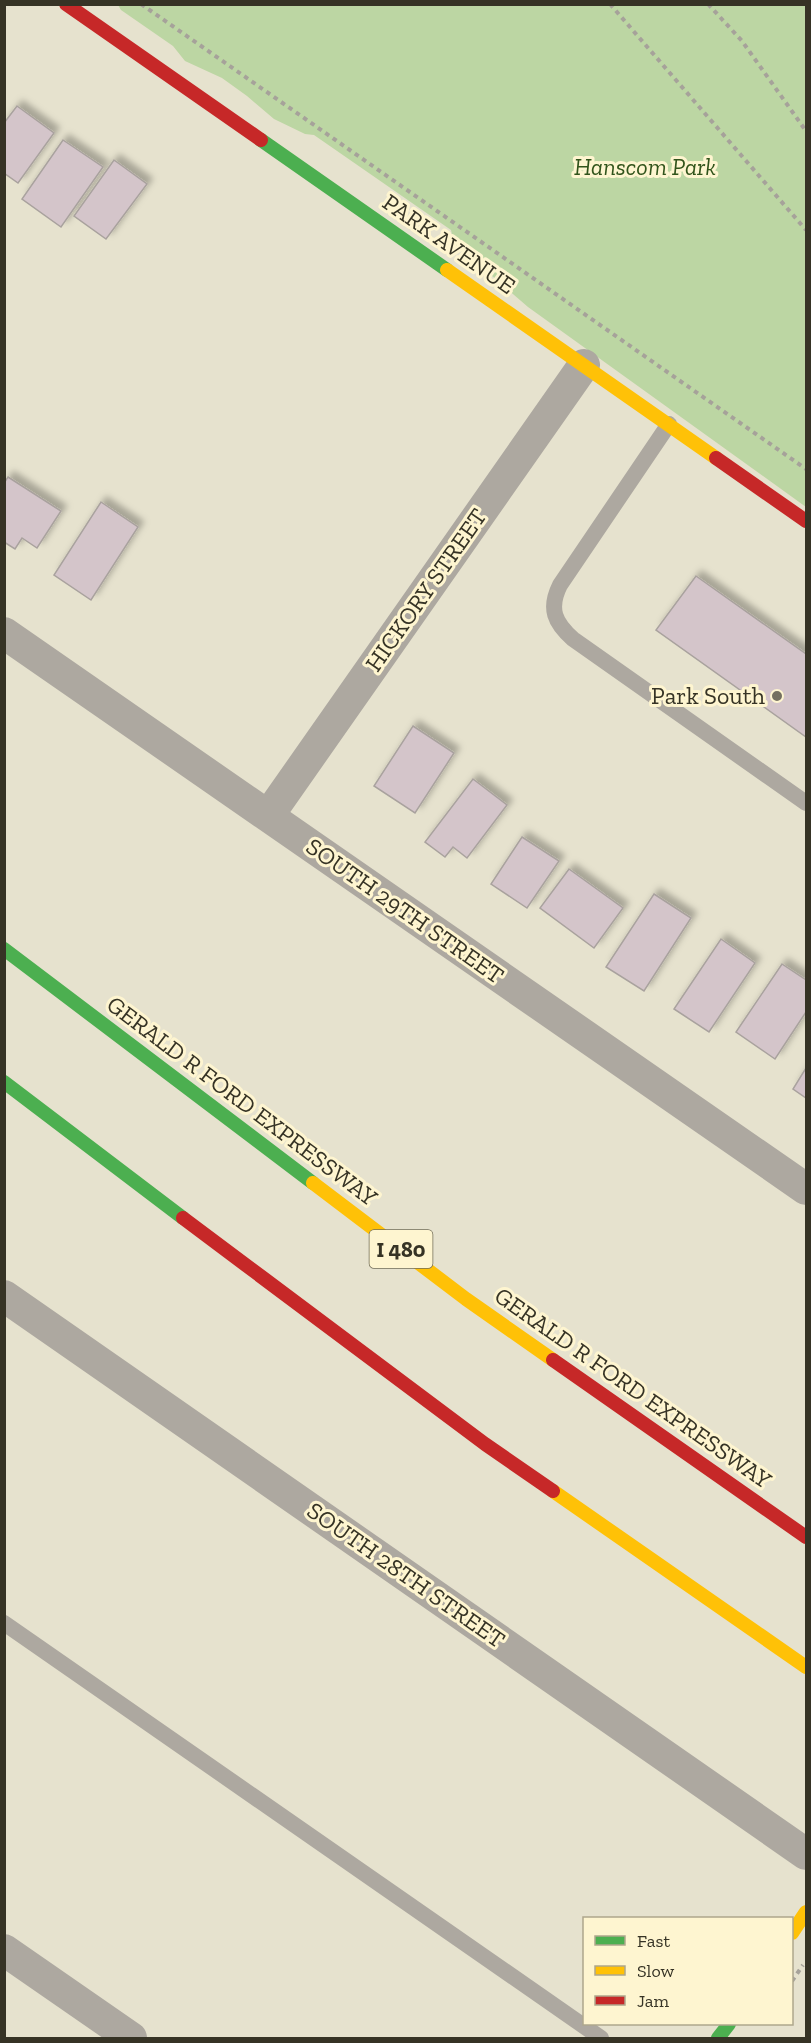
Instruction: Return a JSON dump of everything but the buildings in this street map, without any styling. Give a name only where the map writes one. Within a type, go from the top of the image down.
[{"type":"main road","name":"PARK AVENUE","points":[[66,4],[807,521]]},
{"type":"main road","name":"GERALD R FORD EXPRESSWAY","points":[[4,949],[466,1299],[807,1537]]},
{"type":"main road","points":[[4,1082],[289,1299],[485,1444],[807,1667]]},
{"type":"main road","points":[[793,1932],[807,1912]]},
{"type":"main road","points":[[718,2038],[728,2025]]},
{"type":"street","name":"HICKORY STREET","points":[[267,816],[584,365]]},
{"type":"street","name":"SOUTH 29TH STREET","points":[[4,633],[807,1189]]},
{"type":"street","name":"SOUTH 28TH STREET","points":[[4,1296],[807,1854]]},
{"type":"street","points":[[4,1950],[131,2038]]},
{"type":"lane","points":[[669,424],[560,585],[555,594],[556,620],[573,639],[807,803]]},
{"type":"lane","points":[[4,1623],[583,2025]]},
{"type":"lane","points":[[583,2025],[602,2038]]},
{"type":"path","points":[[141,4],[807,469]]},
{"type":"path","points":[[609,4],[807,230]]},
{"type":"path","points":[[708,4],[742,42],[807,131]]},
{"type":"path","points":[[793,1980],[807,1959]]},
{"type":"green space","name":"Hanscom Park","points":[[118,5],[806,5],[806,507],[528,307],[454,243],[451,230],[314,135],[305,134],[274,119],[222,78],[185,61],[173,46],[121,10]]},
{"type":"traffic: fast","points":[[261,140],[447,270]]},
{"type":"traffic: fast","points":[[4,949],[313,1183]]},
{"type":"traffic: fast","points":[[4,1082],[183,1218]]},
{"type":"traffic: fast","points":[[718,2038],[728,2025]]},
{"type":"traffic: slow","points":[[447,270],[716,458]]},
{"type":"traffic: slow","points":[[313,1183],[466,1299],[553,1360]]},
{"type":"traffic: slow","points":[[553,1491],[806,1667]]},
{"type":"traffic: slow","points":[[793,1932],[806,1912]]},
{"type":"traffic: jam","points":[[66,4],[261,140]]},
{"type":"traffic: jam","points":[[716,458],[806,521]]},
{"type":"traffic: jam","points":[[183,1218],[485,1444],[553,1491]]},
{"type":"traffic: jam","points":[[553,1360],[806,1537]]},
{"type":"place","name":"Park South","points":[[777,696]]}]
